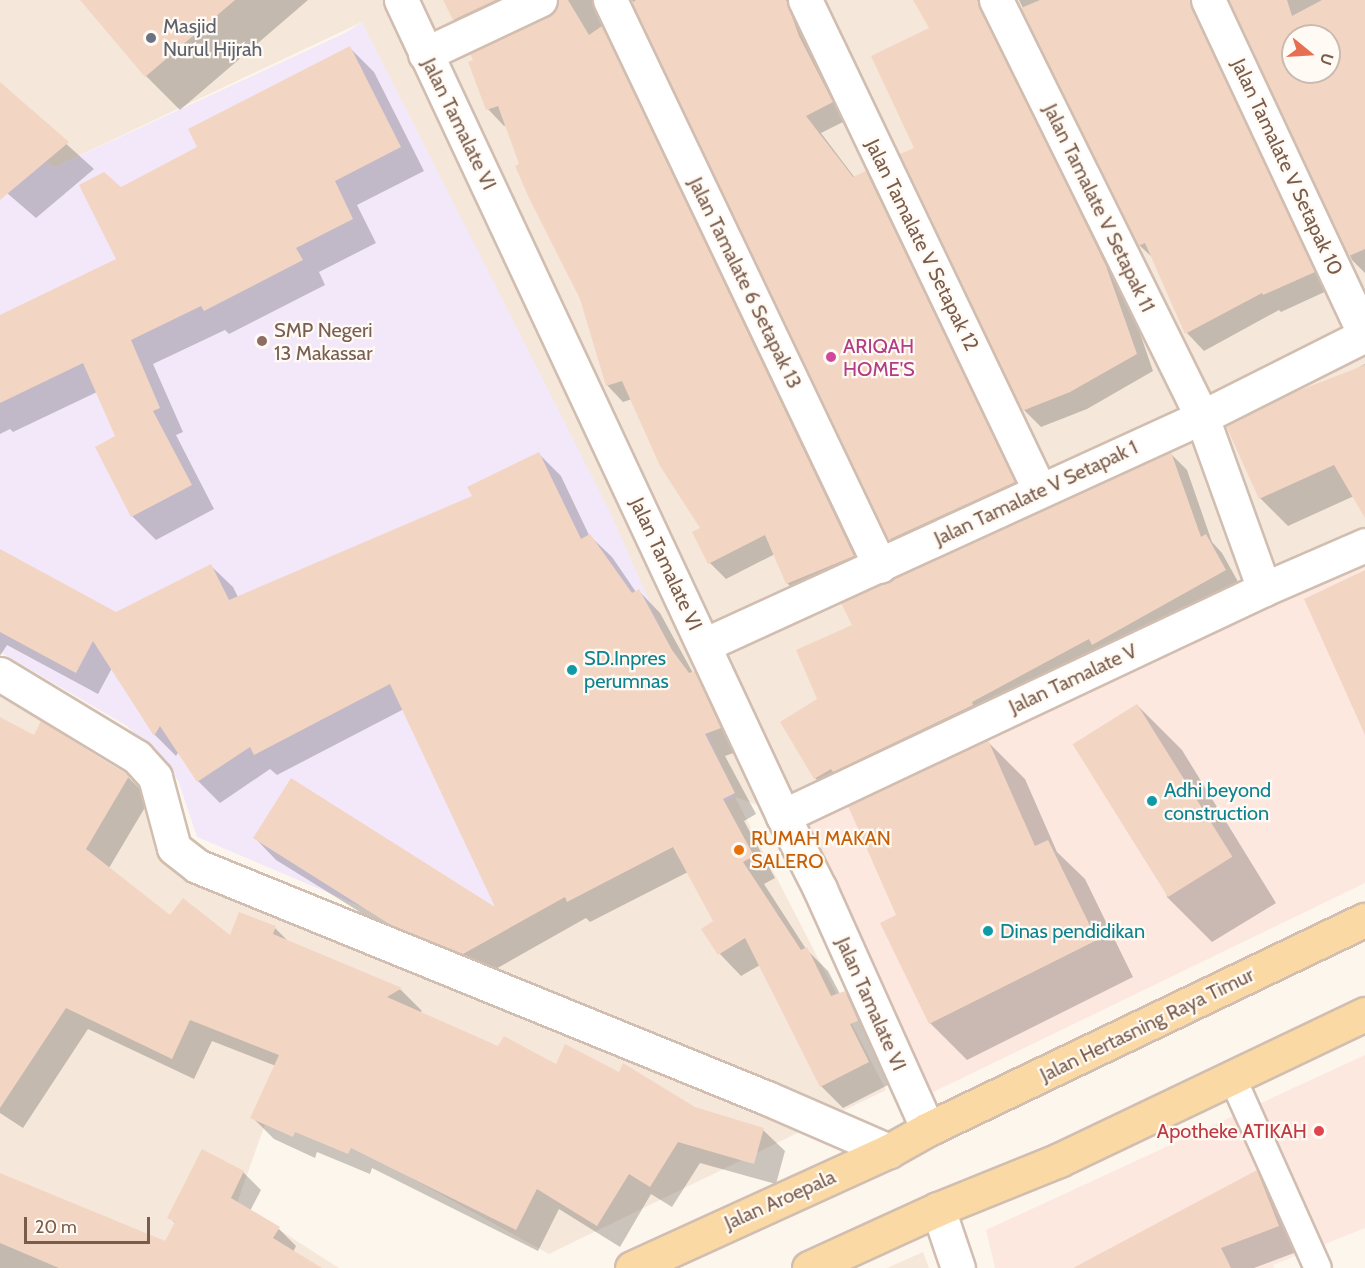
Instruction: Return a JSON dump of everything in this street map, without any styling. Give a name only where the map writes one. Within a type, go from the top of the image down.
[{"type":"main road","name":"Jalan Hertasning Raya Timur","points":[[928,1130],[1365,920]]},
{"type":"main road","points":[[809,1268],[938,1209],[1059,1160],[1232,1077],[1363,1022]]},
{"type":"main road","name":"Jalan Aroepala","points":[[632,1268],[889,1151],[928,1130]]},
{"type":"street","name":"Jalan Tamalate VI","points":[[401,0],[783,816],[820,890],[928,1130]]},
{"type":"street","points":[[425,54],[540,0]]},
{"type":"street","name":"Jalan Tamalate 6 Setapak 13","points":[[610,0],[880,566]]},
{"type":"street","name":"Jalan Tamalate V Setapak 12","points":[[805,0],[1039,489]]},
{"type":"street","name":"Jalan Tamalate V Setapak 11","points":[[996,0],[1202,417],[1264,589]]},
{"type":"street","name":"Jalan Tamalate V Setapak 10","points":[[1208,0],[1365,335]]},
{"type":"street","name":"Jalan Tamalate V Setapak 1","points":[[704,645],[880,566],[1039,489],[1202,417],[1365,335]]},
{"type":"street","name":"Jalan Tamalate V","points":[[783,816],[1264,589],[1365,545]]},
{"type":"street","points":[[0,674],[137,758],[155,777],[174,848],[197,866],[767,1098],[889,1151]]},
{"type":"street","points":[[938,1209],[958,1268]]},
{"type":"lane","points":[[1232,1077],[1318,1268]]},
{"type":"shaded area","points":[[0,0],[1365,0],[1365,545],[789,816],[735,797],[886,1090],[549,1254],[273,1102],[237,1203],[339,1268],[0,1268],[0,688],[130,770],[172,849],[432,968],[440,940],[362,22],[53,168],[0,116]]},
{"type":"shaded area","name":"SMP Negeri 13 Makassar","points":[[362,22],[611,514],[735,797],[440,940],[197,837],[178,780],[127,726],[0,652],[0,116],[53,168],[345,33]]},
{"type":"shaded area","points":[[1365,545],[1365,883],[923,1097],[789,816]]},
{"type":"shaded area","points":[[1365,1055],[1365,1228],[1273,1265],[1274,1268],[995,1268],[986,1230]]},
{"type":"shaded area","points":[[923,1252],[929,1268],[887,1268]]},
{"type":"building","name":"Masjid Nurul Hijrah","points":[[80,0],[235,0],[145,77]]},
{"type":"building","points":[[443,0],[496,0],[453,20]]},
{"type":"building","points":[[558,0],[568,0],[589,35],[602,26],[854,556],[786,584],[765,535],[708,564],[692,532],[700,528],[660,466],[622,381],[606,386],[580,299],[515,166],[519,164],[498,106],[486,110],[468,62],[473,60],[470,54],[548,17],[556,10]]},
{"type":"building","points":[[636,0],[786,0],[799,36],[833,102],[806,116],[853,177],[866,171],[1015,482],[888,540],[632,3]]},
{"type":"building","points":[[913,0],[977,0],[1106,266],[1137,354],[1070,392],[1022,411],[900,154],[914,148],[871,56],[929,28]]},
{"type":"building","points":[[1040,0],[1190,0],[1315,272],[1263,295],[1262,293],[1185,334],[1145,243],[1138,246],[1021,8]]},
{"type":"building","points":[[1229,0],[1287,0],[1292,16],[1322,0],[1365,0],[1365,249],[1349,256]]},
{"type":"building","points":[[350,46],[401,147],[335,181],[353,219],[296,248],[303,260],[204,311],[201,306],[131,340],[160,408],[153,411],[192,485],[131,517],[95,447],[115,436],[83,363],[0,403],[0,315],[116,259],[79,185],[104,172],[121,187],[197,147],[188,129]]},
{"type":"building","points":[[0,82],[69,142],[0,200]]},
{"type":"building","points":[[1365,365],[1365,518],[1334,465],[1259,499],[1226,426],[1295,392]]},
{"type":"building","points":[[539,452],[581,539],[590,534],[632,593],[639,589],[672,650],[689,673],[695,671],[721,728],[705,734],[735,793],[723,799],[754,856],[743,862],[801,950],[807,947],[831,996],[845,991],[858,1021],[850,1024],[869,1062],[820,1087],[745,938],[718,955],[701,929],[713,921],[673,847],[567,902],[565,897],[463,954],[391,925],[253,838],[291,778],[495,907],[390,684],[254,755],[250,747],[197,782],[160,726],[154,736],[93,641],[76,673],[0,632],[0,549],[116,612],[211,564],[229,600],[472,496],[467,487]]},
{"type":"building","points":[[1171,452],[1201,537],[1206,534],[1226,570],[1092,645],[1089,639],[972,702],[973,705],[833,772],[831,769],[814,779],[780,722],[817,699],[796,650],[852,625],[841,603]]},
{"type":"building","points":[[1365,570],[1365,735],[1304,599]]},
{"type":"building","name":"Adhi beyond construction","points":[[1137,704],[1232,857],[1168,897],[1073,744]]},
{"type":"building","points":[[0,717],[34,735],[41,721],[129,776],[86,849],[170,915],[183,898],[230,935],[239,912],[276,926],[273,934],[402,988],[387,997],[498,1046],[504,1036],[556,1064],[565,1044],[619,1072],[623,1063],[695,1107],[764,1128],[754,1164],[678,1142],[650,1187],[629,1174],[597,1226],[537,1189],[516,1230],[351,1148],[348,1154],[295,1132],[293,1137],[250,1118],[279,1055],[190,1020],[172,1059],[66,1008],[0,1108]]},
{"type":"building","points":[[988,740],[1035,846],[1048,840],[1097,940],[929,1024],[880,923],[896,915],[848,806]]},
{"type":"building","points":[[202,1149],[244,1171],[231,1198],[280,1227],[273,1238],[322,1268],[59,1268],[0,1243],[0,1173],[165,1241],[175,1222],[167,1218]]},
{"type":"building","points":[[1257,1170],[1279,1226],[1221,1248],[1231,1268],[1073,1268]]},
{"type":"place","name":"Masjid Nurul Hijrah","points":[[151,38]]},
{"type":"place","name":"SMP Negeri 13 Makassar","points":[[262,341]]},
{"type":"place","name":"ARIQAH HOME'S","points":[[831,357]]},
{"type":"place","name":"SD.Inpres perumnas","points":[[572,670]]},
{"type":"place","name":"Adhi beyond construction","points":[[1152,801]]},
{"type":"place","name":"RUMAH MAKAN SALERO","points":[[739,850]]},
{"type":"place","name":"Dinas pendidikan","points":[[988,931]]},
{"type":"place","name":"Apotheke ATIKAH","points":[[1319,1131]]}]
